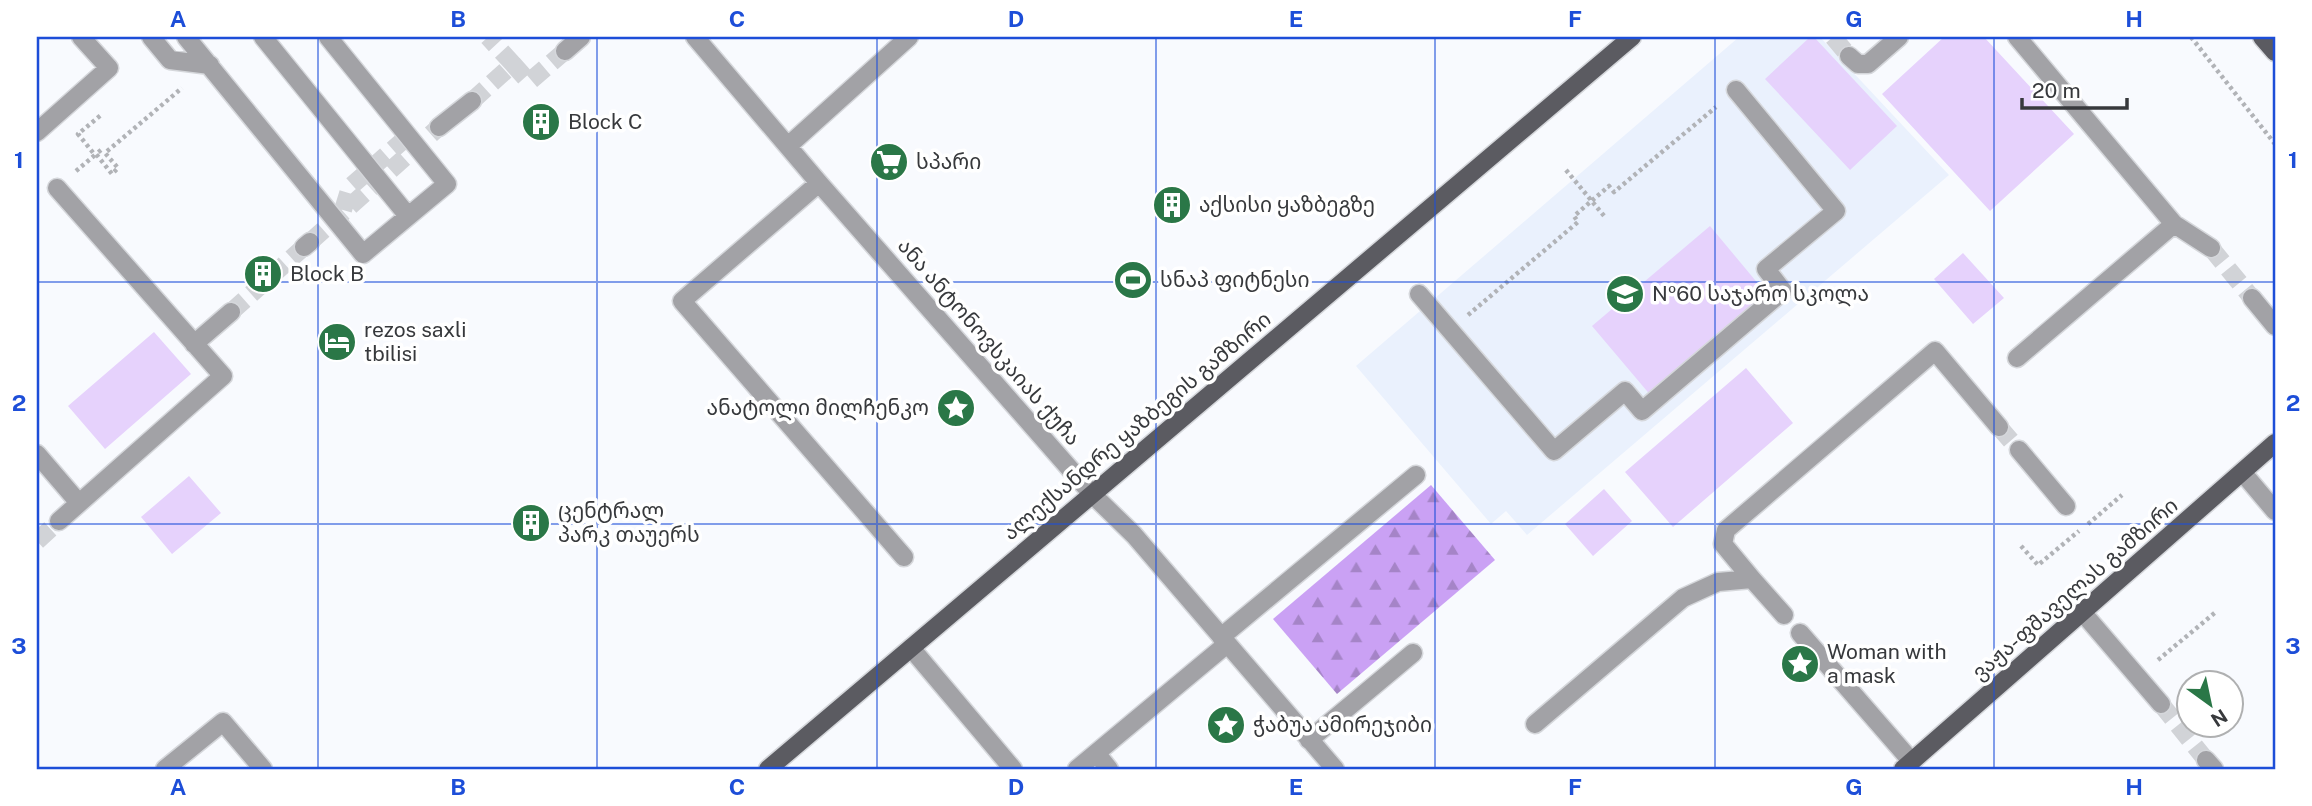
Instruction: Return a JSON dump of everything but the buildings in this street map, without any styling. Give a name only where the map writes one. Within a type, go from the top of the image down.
[{"type":"main road","name":"ალექსანდრე ყაზბეგის გამზირი","points":[[768,769],[1632,37]]},
{"type":"main road","points":[[2262,37],[2275,52]]},
{"type":"main road","name":"ვაჟა-ფშაველას გამზირი","points":[[1908,766],[2275,443]]},
{"type":"street","points":[[37,132],[108,68],[81,37]]},
{"type":"street","points":[[151,37],[170,60],[210,65]]},
{"type":"street","points":[[186,37],[363,254],[447,184],[328,37]]},
{"type":"street","points":[[263,37],[408,216]]},
{"type":"street","points":[[565,51],[581,37]]},
{"type":"street","name":"ანა ანტონოვსკაიას ქუჩა","points":[[695,37],[819,183],[1092,494],[1134,535],[1335,769]]},
{"type":"street","points":[[788,146],[909,37]]},
{"type":"street","points":[[1849,56],[1858,64],[1868,64],[1899,37]]},
{"type":"street","points":[[2017,37],[2174,224],[2211,248]]},
{"type":"street","points":[[1419,294],[1554,451],[1625,391],[1642,411],[1783,291],[1766,269],[1836,211],[1736,90]]},
{"type":"street","points":[[439,127],[472,101]]},
{"type":"street","points":[[819,183],[682,301],[904,557]]},
{"type":"street","points":[[57,188],[222,376],[59,521]]},
{"type":"street","points":[[2017,358],[2174,224]]},
{"type":"street","points":[[2252,298],[2275,327]]},
{"type":"street","points":[[194,344],[231,312]]},
{"type":"street","points":[[1784,615],[1723,544],[1726,530],[1935,351],[1999,426]]},
{"type":"street","points":[[2019,450],[2066,506]]},
{"type":"street","points":[[37,454],[79,503]]},
{"type":"street","points":[[2242,472],[2275,511]]},
{"type":"street","points":[[1077,769],[1416,475]]},
{"type":"street","points":[[1535,724],[1684,598],[1718,582],[1752,579]]},
{"type":"street","points":[[2083,613],[2161,704]]},
{"type":"street","points":[[1800,633],[1908,766]]},
{"type":"street","points":[[911,648],[1013,769]]},
{"type":"street","points":[[1309,740],[1413,653]]},
{"type":"street","points":[[165,769],[223,722],[263,769]]},
{"type":"street","points":[[1097,754],[1110,769]]},
{"type":"path","points":[[2191,37],[2275,144]]},
{"type":"path","points":[[101,150],[96,154],[112,174],[118,168],[105,153],[210,65]]},
{"type":"path","points":[[1450,330],[1578,222],[1574,216],[1609,186],[1614,192],[1736,90]]},
{"type":"path","points":[[95,155],[78,134],[101,116]]},
{"type":"path","points":[[1566,170],[1605,217]]},
{"type":"path","points":[[2021,546],[2038,565],[2056,551]]},
{"type":"path","points":[[2149,668],[2217,611]]},
{"type":"shaded area","name":"№60 საჯარო სკოლა","points":[[1739,37],[1820,37],[1949,175],[1527,535],[1506,511],[1491,524],[1356,366]]},
{"type":"shaded area","points":[[1810,37],[1814,37],[1897,126],[1850,170],[1765,79]]},
{"type":"shaded area","points":[[1944,37],[1984,37],[2074,134],[1990,211],[1882,94]]},
{"type":"shaded area","points":[[1710,226],[1770,298],[1652,397],[1592,326]]},
{"type":"shaded area","points":[[1963,253],[2004,298],[1973,324],[1934,279]]},
{"type":"shaded area","points":[[154,332],[191,374],[105,449],[68,406]]},
{"type":"shaded area","points":[[1746,368],[1793,423],[1673,527],[1625,472]]},
{"type":"shaded area","points":[[189,476],[221,513],[172,554],[141,517]]},
{"type":"shaded area","points":[[1604,489],[1632,521],[1593,556],[1565,524]]},
{"type":"green space","points":[[1431,485],[1495,560],[1337,694],[1273,619]]},
{"type":"tunnel","points":[[472,101],[513,64],[488,37]]},
{"type":"tunnel","points":[[1833,37],[1849,56]]},
{"type":"tunnel","points":[[513,64],[529,82],[565,51]]},
{"type":"tunnel","points":[[310,242],[439,127]]},
{"type":"tunnel","points":[[343,210],[350,187],[408,136]]},
{"type":"tunnel","points":[[231,312],[304,247]]},
{"type":"tunnel","points":[[2211,248],[2252,298]]},
{"type":"tunnel","points":[[1999,427],[2019,450]]},
{"type":"tunnel","points":[[37,541],[59,521]]},
{"type":"tunnel","points":[[2161,704],[2206,760]]},
{"type":"place","name":"Block C","points":[[541,122]]},
{"type":"place","name":"სპარი","points":[[889,162]]},
{"type":"place","name":"აქსისი ყაზბეგზე","points":[[1172,205]]},
{"type":"place","name":"Block B","points":[[263,274]]},
{"type":"place","name":"სნაპ ფიტნესი","points":[[1133,280]]},
{"type":"place","name":"№60 საჯარო სკოლა","points":[[1625,294]]},
{"type":"place","name":"rezos saxli tbilisi","points":[[337,342]]},
{"type":"place","name":"ანატოლი მილჩენკო","points":[[956,408]]},
{"type":"place","name":"ცენტრალ პარკ თაუერს","points":[[531,523]]},
{"type":"place","name":"Woman with a mask","points":[[1800,664]]},
{"type":"place","name":"ჭაბუა ამირეჯიბი","points":[[1226,725]]}]
